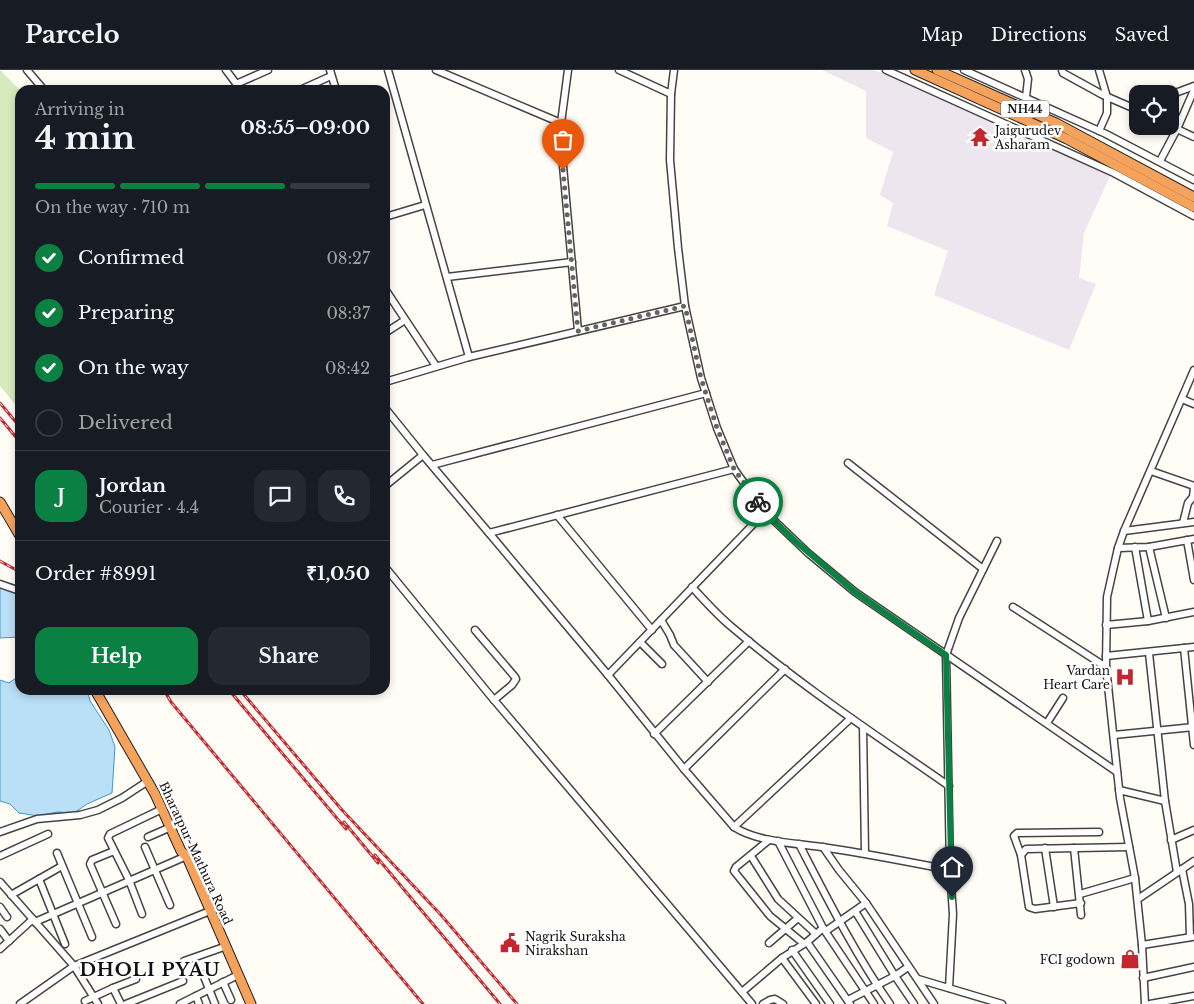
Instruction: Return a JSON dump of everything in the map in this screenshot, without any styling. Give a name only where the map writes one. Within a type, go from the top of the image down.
[{"type":"highway","name":"NH44","points":[[914,70],[1067,139],[1194,208]]},
{"type":"highway","name":"NH44","points":[[937,70],[1056,123],[1194,197]]},
{"type":"highway","points":[[0,502],[15,528]]},
{"type":"highway","name":"Bharatpur-Mathura Road","points":[[98,695],[148,781],[171,827],[205,912],[246,1004]]},
{"type":"highway","name":"Bharatpur-Mathura Road","points":[[182,854],[187,857],[251,1004]]},
{"type":"street","points":[[27,70],[40,85]]},
{"type":"street","points":[[226,70],[237,85]]},
{"type":"street","points":[[242,85],[268,70]]},
{"type":"street","points":[[388,70],[469,357]]},
{"type":"street","points":[[436,70],[561,123]]},
{"type":"street","points":[[568,70],[561,123],[561,152],[578,331]]},
{"type":"street","points":[[619,70],[671,94]]},
{"type":"street","points":[[674,70],[671,94],[670,160],[685,306],[701,378],[734,469],[765,512],[808,553],[855,592],[1118,772]]},
{"type":"street","points":[[886,70],[1114,173],[1194,216]]},
{"type":"street","points":[[964,70],[1099,131],[1194,180]]},
{"type":"street","points":[[1025,70],[1028,80],[1026,97]]},
{"type":"street","points":[[1062,70],[1062,74],[1129,106]]},
{"type":"street","points":[[1099,70],[1107,97],[1107,113],[1099,131]]},
{"type":"street","points":[[309,85],[330,73],[334,85]]},
{"type":"street","points":[[1179,92],[1194,86]]},
{"type":"street","points":[[1179,125],[1192,102],[1194,90]]},
{"type":"street","points":[[1179,131],[1194,137]]},
{"type":"street","points":[[1160,161],[1173,135]]},
{"type":"street","points":[[390,216],[425,205]]},
{"type":"street","points":[[446,277],[572,262]]},
{"type":"street","points":[[390,297],[436,366]]},
{"type":"street","points":[[390,380],[469,357],[685,306]]},
{"type":"street","points":[[390,330],[405,320]]},
{"type":"street","points":[[1145,1004],[1136,878],[1119,790],[1106,667],[1107,597],[1118,548],[1124,531],[1194,370]]},
{"type":"street","points":[[432,465],[706,393]]},
{"type":"street","points":[[1182,399],[1194,404]]},
{"type":"street","points":[[390,414],[608,675],[654,734],[734,827],[741,832],[769,840],[823,847],[950,870]]},
{"type":"street","points":[[390,482],[423,455]]},
{"type":"street","points":[[848,463],[982,569]]},
{"type":"street","points":[[489,533],[734,469]]},
{"type":"street","points":[[1151,471],[1194,486],[1193,497],[1188,503],[1183,523]]},
{"type":"street","points":[[608,675],[765,512]]},
{"type":"street","points":[[557,515],[652,630]]},
{"type":"street","points":[[1124,531],[1194,522]]},
{"type":"street","points":[[1118,548],[1149,547],[1190,539],[1194,576]]},
{"type":"street","points":[[949,988],[953,914],[950,870],[946,655],[959,618],[997,541]]},
{"type":"street","points":[[1135,547],[1148,621]]},
{"type":"street","points":[[1149,547],[1166,618]]},
{"type":"street","points":[[390,573],[494,700],[752,1004]]},
{"type":"street","points":[[0,584],[15,590]]},
{"type":"street","points":[[692,587],[732,627],[785,669],[863,727],[949,786]]},
{"type":"street","points":[[1013,607],[1106,667]]},
{"type":"street","points":[[1106,625],[1148,621],[1194,612]]},
{"type":"street","points":[[661,620],[670,634],[674,646],[708,682]]},
{"type":"street","points":[[475,630],[516,679],[512,685],[494,700]]},
{"type":"street","points":[[654,734],[749,641]]},
{"type":"street","points":[[640,642],[662,664]]},
{"type":"street","points":[[1106,656],[1194,647]]},
{"type":"street","points":[[1184,648],[1191,686],[1194,745]]},
{"type":"street","points":[[1142,945],[1192,937],[1191,902],[1179,870],[1171,840],[1165,801],[1159,731],[1149,653]]},
{"type":"street","points":[[684,769],[785,669]]},
{"type":"street","points":[[1047,723],[1063,698]]},
{"type":"street","points":[[734,827],[851,718]]},
{"type":"street","points":[[863,727],[865,854]]},
{"type":"street","points":[[1114,735],[1193,728]]},
{"type":"street","points":[[0,832],[37,819],[80,815],[98,810],[122,798],[148,781]]},
{"type":"street","points":[[1119,790],[1165,801]]},
{"type":"street","points":[[142,914],[129,880],[108,838],[110,834],[162,809]]},
{"type":"street","points":[[148,837],[171,827]]},
{"type":"street","points":[[1171,840],[1194,830]]},
{"type":"street","points":[[1081,903],[1034,909],[1029,907],[1021,855],[1014,836],[1017,833],[1099,832]]},
{"type":"street","points":[[0,856],[48,834]]},
{"type":"street","points":[[769,840],[734,870],[770,916],[805,942],[849,1002],[908,967]]},
{"type":"street","points":[[778,841],[824,930],[874,1004]]},
{"type":"street","points":[[799,844],[840,921],[890,1004]]},
{"type":"street","points":[[823,847],[866,904],[934,1004]]},
{"type":"street","points":[[1021,855],[1026,849],[1129,847]]},
{"type":"street","points":[[144,848],[170,906]]},
{"type":"street","points":[[1045,848],[1054,907]]},
{"type":"street","points":[[1074,848],[1082,915]]},
{"type":"street","points":[[114,851],[90,861],[90,864],[116,924]]},
{"type":"street","points":[[57,853],[92,937]]},
{"type":"street","points":[[0,950],[34,920],[53,914],[154,870],[182,854]]},
{"type":"street","points":[[751,856],[778,899],[816,934]]},
{"type":"street","points":[[1138,900],[1194,861]]},
{"type":"street","points":[[11,894],[62,866]]},
{"type":"street","points":[[1080,894],[1136,878]]},
{"type":"street","points":[[38,879],[65,944]]},
{"type":"street","points":[[0,884],[74,966],[98,1004]]},
{"type":"street","points":[[742,992],[792,950],[866,904]]},
{"type":"street","points":[[0,907],[7,916]]},
{"type":"street","points":[[855,911],[914,1004]]},
{"type":"street","points":[[20,1004],[74,966],[205,912]]},
{"type":"street","points":[[769,943],[798,918]]},
{"type":"street","points":[[0,929],[9,941]]},
{"type":"street","points":[[184,962],[221,948]]},
{"type":"street","points":[[792,950],[830,1004]]},
{"type":"street","points":[[782,958],[816,1004]]},
{"type":"street","points":[[1143,978],[1194,967]]},
{"type":"street","points":[[203,974],[215,1004]]},
{"type":"street","points":[[180,1004],[234,978]]},
{"type":"street","points":[[918,979],[949,988],[983,1002],[1002,1004]]},
{"type":"street","points":[[85,1001],[136,980]]},
{"type":"street","points":[[126,1004],[183,981]]},
{"type":"street","points":[[223,982],[231,1000]]},
{"type":"street","points":[[113,988],[121,1004]]},
{"type":"street","points":[[196,996],[199,1004]]},
{"type":"street","points":[[1150,1004],[1194,996]]},
{"type":"street","points":[[763,1004],[766,1001],[776,999],[783,1004]]},
{"type":"shaded area","points":[[822,70],[874,70],[966,107],[1111,174],[1084,233],[1079,278],[1096,284],[1069,350],[934,295],[948,251],[887,226],[893,203],[880,195],[893,152],[866,138],[866,91]]},
{"type":"green space","points":[[0,70],[15,85],[15,404],[0,386]]},
{"type":"water","points":[[15,585],[15,637],[0,638],[0,587]]},
{"type":"water","points":[[15,679],[15,695],[88,695],[90,701],[109,730],[115,747],[112,793],[87,804],[74,813],[57,812],[39,816],[19,813],[10,804],[0,801],[0,680],[9,683]]},
{"type":"railway","points":[[0,403],[15,421]]},
{"type":"railway","points":[[0,418],[15,436]]},
{"type":"railway","points":[[0,561],[15,569]]},
{"type":"railway","points":[[167,695],[423,1004]]},
{"type":"railway","points":[[233,695],[346,829]]},
{"type":"railway","points":[[244,695],[342,810],[441,915],[517,1004]]},
{"type":"railway","points":[[344,822],[378,863]]},
{"type":"railway","points":[[375,855],[500,1004]]},
{"type":"way so far","points":[[563,170],[578,331],[685,306],[701,378],[717,428],[734,469],[758,502]]},
{"type":"place","name":"Jaigurudev Asharam","points":[[980,137]]},
{"type":"place","name":"Vardan Heart Care","points":[[1125,677]]},
{"type":"place","name":"Nagrik Suraksha Nirakshan","points":[[510,943]]},
{"type":"place","name":"FCI godown","points":[[1130,959]]},
{"type":"district","name":"DHOLI PYAU","points":[[150,970]]},
{"type":"route","points":[[758,502],[765,512],[808,553],[866,601],[946,655],[952,897]]}]
